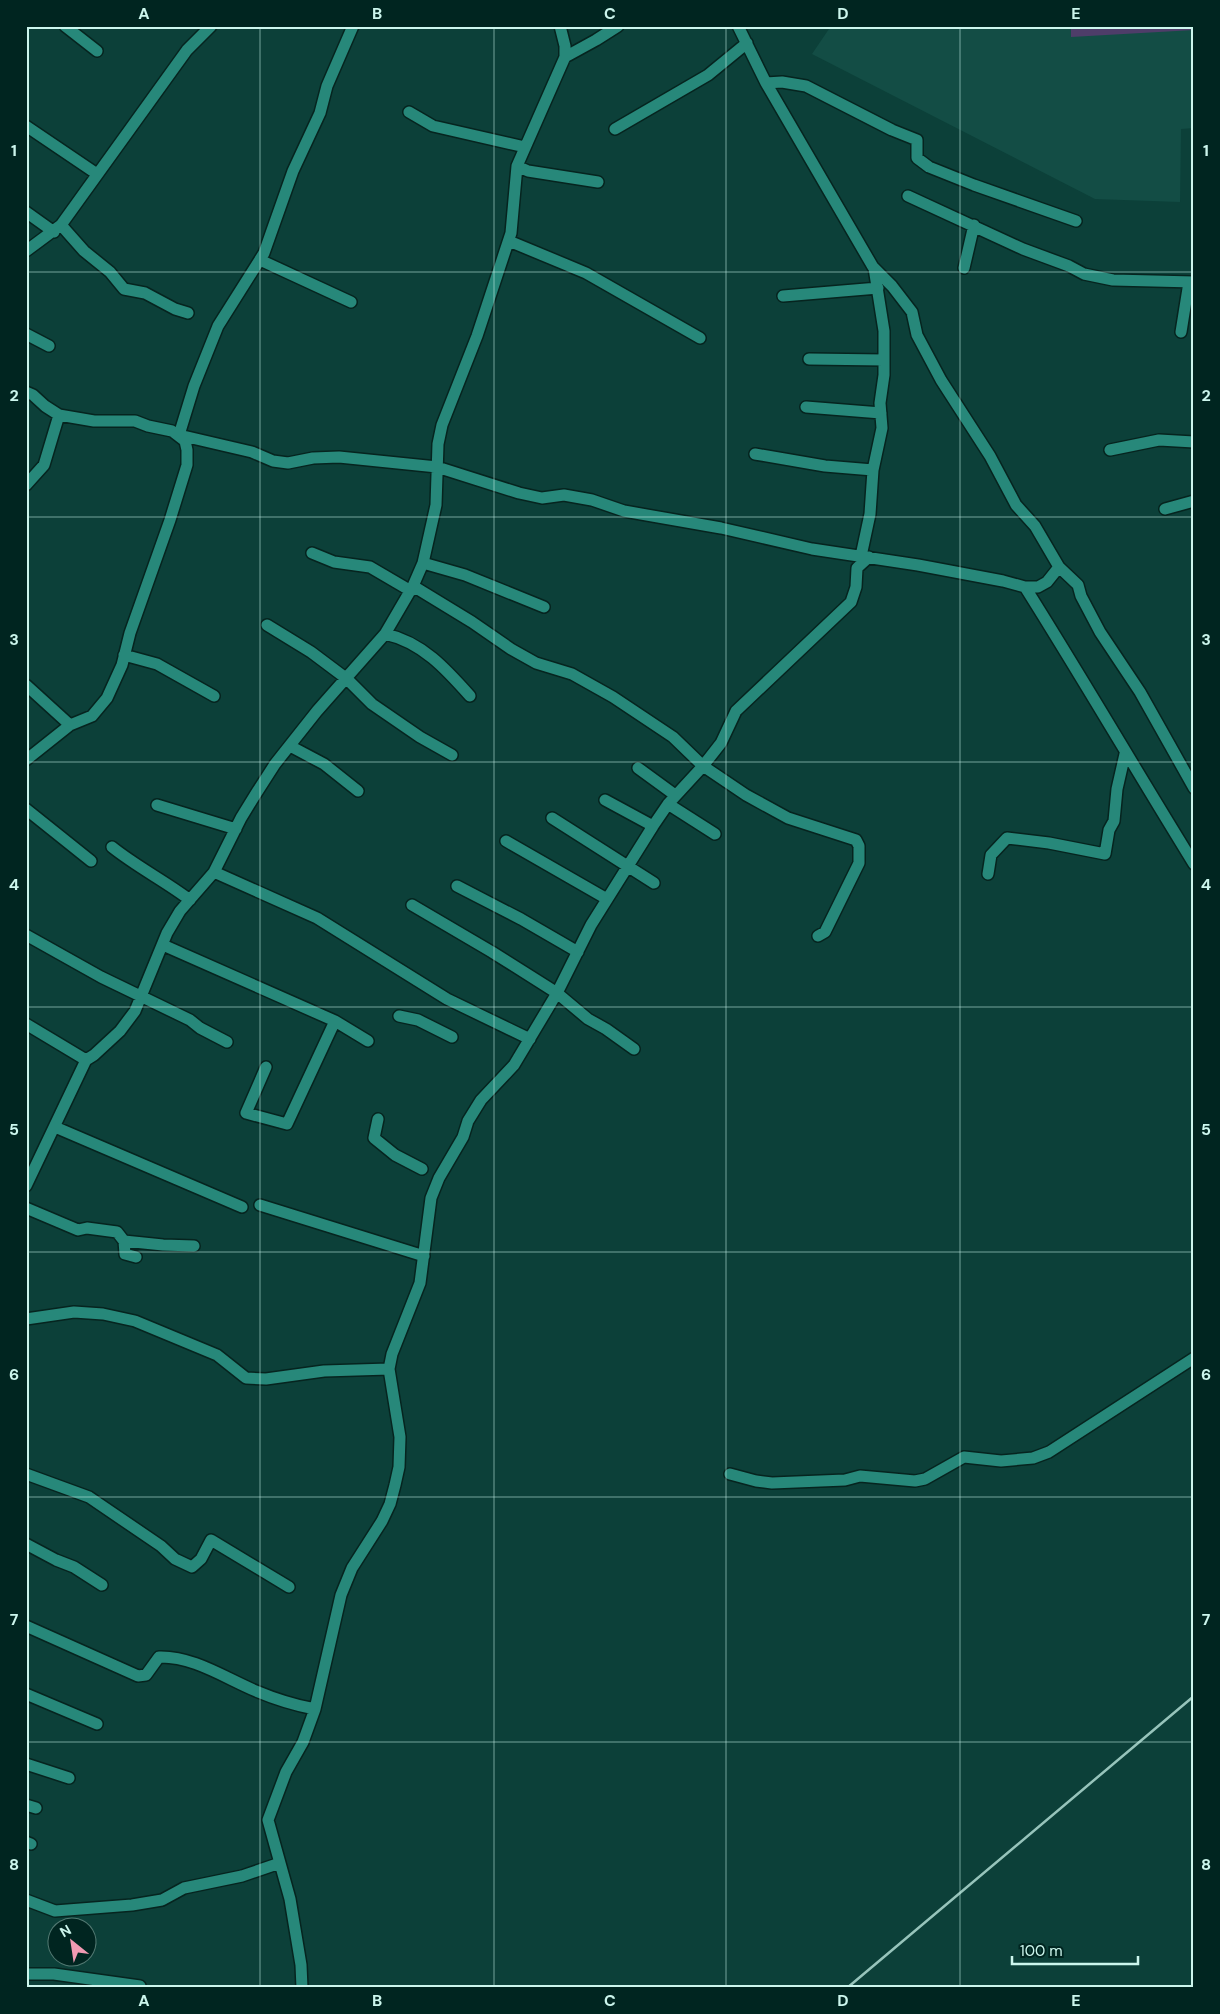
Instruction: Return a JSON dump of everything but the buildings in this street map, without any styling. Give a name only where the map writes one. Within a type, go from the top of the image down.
[{"type":"street","points":[[65,26],[98,51]]},
{"type":"street","points":[[26,251],[58,228],[187,50],[211,26]]},
{"type":"street","points":[[178,435],[194,386],[218,326],[264,253],[293,171],[320,113],[327,86],[354,26]]},
{"type":"street","points":[[26,1186],[86,1060],[94,1056],[120,1031],[135,1011],[163,945],[180,911],[214,872],[257,792],[290,746],[317,711],[385,634],[412,588],[423,563],[436,505],[438,444],[442,425],[449,402],[477,336],[509,241],[514,212],[517,166],[565,56],[565,46],[560,26]]},
{"type":"street","points":[[565,56],[618,26]]},
{"type":"street","points":[[738,26],[766,83],[873,267],[892,286],[912,312],[917,335],[941,380],[990,456],[1016,505],[1035,526],[1059,567],[1078,586],[1081,596],[1100,632],[1140,692],[1194,788]]},
{"type":"street","points":[[615,129],[708,75],[746,43]]},
{"type":"street","points":[[766,83],[782,82],[806,86],[892,130],[917,140],[917,158],[929,167],[1076,222]]},
{"type":"street","points":[[409,112],[433,126],[525,147]]},
{"type":"street","points":[[26,126],[97,174]]},
{"type":"street","points":[[517,166],[528,171],[598,182]]},
{"type":"street","points":[[908,196],[1023,249],[1069,266],[1084,274],[1113,280],[1192,282],[1181,332]]},
{"type":"street","points":[[26,212],[58,228],[110,272],[124,288],[145,293],[175,309],[188,313]]},
{"type":"street","points":[[964,268],[974,225]]},
{"type":"street","points":[[509,241],[586,274],[700,338]]},
{"type":"street","points":[[260,260],[352,302]]},
{"type":"street","points":[[302,1988],[301,1965],[290,1899],[268,1820],[286,1772],[302,1742],[315,1709],[341,1595],[352,1568],[390,1504],[395,1485],[399,1467],[400,1437],[389,1369],[392,1354],[420,1283],[431,1198],[439,1178],[463,1137],[468,1121],[481,1100],[514,1065],[557,993],[591,925],[672,799],[703,766],[721,743],[736,711],[826,628],[851,602],[856,587],[857,568],[865,556],[873,470],[882,428],[880,402],[884,375],[884,331],[873,267]]},
{"type":"street","points":[[782,296],[878,288]]},
{"type":"street","points":[[26,334],[49,346]]},
{"type":"street","points":[[809,359],[884,360]]},
{"type":"street","points":[[26,392],[33,395],[59,415],[94,421],[135,421],[172,431],[185,441],[187,450],[187,465],[170,520],[130,633],[122,665],[107,698],[92,716],[70,725],[26,760]]},
{"type":"street","points":[[806,407],[881,413]]},
{"type":"street","points":[[26,485],[44,465],[59,415]]},
{"type":"street","points":[[178,435],[252,452],[273,461],[288,463],[313,458],[339,457],[437,467],[519,493],[542,498],[564,495],[592,500],[624,511],[721,528],[812,549],[865,556],[978,576],[1025,588],[1038,587],[1047,582],[1059,567]]},
{"type":"street","points":[[1110,450],[1159,440],[1194,442]]},
{"type":"street","points":[[756,454],[825,466],[873,470]]},
{"type":"street","points":[[1165,509],[1194,502]]},
{"type":"street","points":[[312,553],[334,562],[370,567],[412,588],[472,622],[511,649],[536,663],[572,674],[613,696],[673,737],[703,766],[746,795],[788,818],[856,840],[859,846],[859,863],[825,932],[818,936]]},
{"type":"street","points":[[423,563],[465,575],[544,608]]},
{"type":"street","points":[[1025,588],[1081,676],[1125,754],[1194,864]]},
{"type":"street","points":[[268,624],[311,652],[347,679],[372,704],[420,737],[452,755]]},
{"type":"street","points":[[385,634],[402,638],[418,646],[448,671],[470,696]]},
{"type":"street","points":[[124,655],[157,664],[214,696]]},
{"type":"street","points":[[26,685],[70,725]]},
{"type":"street","points":[[290,746],[324,764],[358,792]]},
{"type":"street","points":[[988,874],[990,855],[1007,838],[1049,843],[1105,854],[1108,836],[1114,821],[1117,789],[1125,754]]},
{"type":"street","points":[[638,768],[715,834]]},
{"type":"street","points":[[605,800],[653,826]]},
{"type":"street","points":[[157,805],[236,829]]},
{"type":"street","points":[[26,809],[91,861]]},
{"type":"street","points":[[552,818],[629,865],[654,883]]},
{"type":"street","points":[[506,841],[607,899]]},
{"type":"street","points":[[112,847],[133,864],[170,884],[190,900]]},
{"type":"street","points":[[214,872],[317,918],[447,999],[530,1039]]},
{"type":"street","points":[[457,886],[514,914],[578,952]]},
{"type":"street","points":[[412,905],[557,993],[588,1019],[634,1049]]},
{"type":"street","points":[[26,935],[141,997],[190,1020],[200,1028],[227,1042]]},
{"type":"street","points":[[163,945],[335,1020],[368,1041]]},
{"type":"street","points":[[399,1016],[418,1020],[452,1037]]},
{"type":"street","points":[[266,1067],[246,1112],[287,1124],[335,1020]]},
{"type":"street","points":[[26,1024],[86,1060]]},
{"type":"street","points":[[378,1119],[374,1138],[395,1155],[422,1169]]},
{"type":"street","points":[[55,1127],[242,1207]]},
{"type":"street","points":[[260,1205],[424,1256]]},
{"type":"street","points":[[26,1208],[78,1230],[87,1228],[117,1232],[124,1241],[125,1254],[136,1257]]},
{"type":"street","points":[[124,1241],[194,1246]]},
{"type":"street","points":[[26,1319],[74,1312],[103,1314],[135,1321],[217,1355],[246,1378],[266,1379],[324,1371],[389,1369]]},
{"type":"street","points":[[730,1474],[772,1483],[845,1480],[860,1476],[915,1481],[925,1479],[964,1457],[988,1460],[1034,1458],[1058,1447],[1194,1358]]},
{"type":"street","points":[[26,1474],[89,1497],[160,1546],[175,1559],[192,1567],[201,1559],[210,1540],[289,1587]]},
{"type":"street","points":[[26,1544],[74,1567],[102,1585]]},
{"type":"street","points":[[26,1626],[138,1676],[146,1675],[159,1657],[174,1657],[222,1675],[283,1702],[315,1709]]},
{"type":"street","points":[[26,1694],[96,1724]]},
{"type":"street","points":[[26,1764],[69,1778]]},
{"type":"street","points":[[26,1900],[55,1911],[162,1900],[184,1888],[242,1876],[280,1863]]},
{"type":"street","points":[[26,1974],[54,1974],[140,1986]]},
{"type":"shaded area","points":[[831,26],[1194,26],[1194,128],[1181,129],[1180,202],[1095,199],[812,54]]},
{"type":"shaded area","points":[[1071,26],[1194,26],[1194,30],[1071,37]]},
{"type":"railway","points":[[847,1988],[1194,1696]]}]
